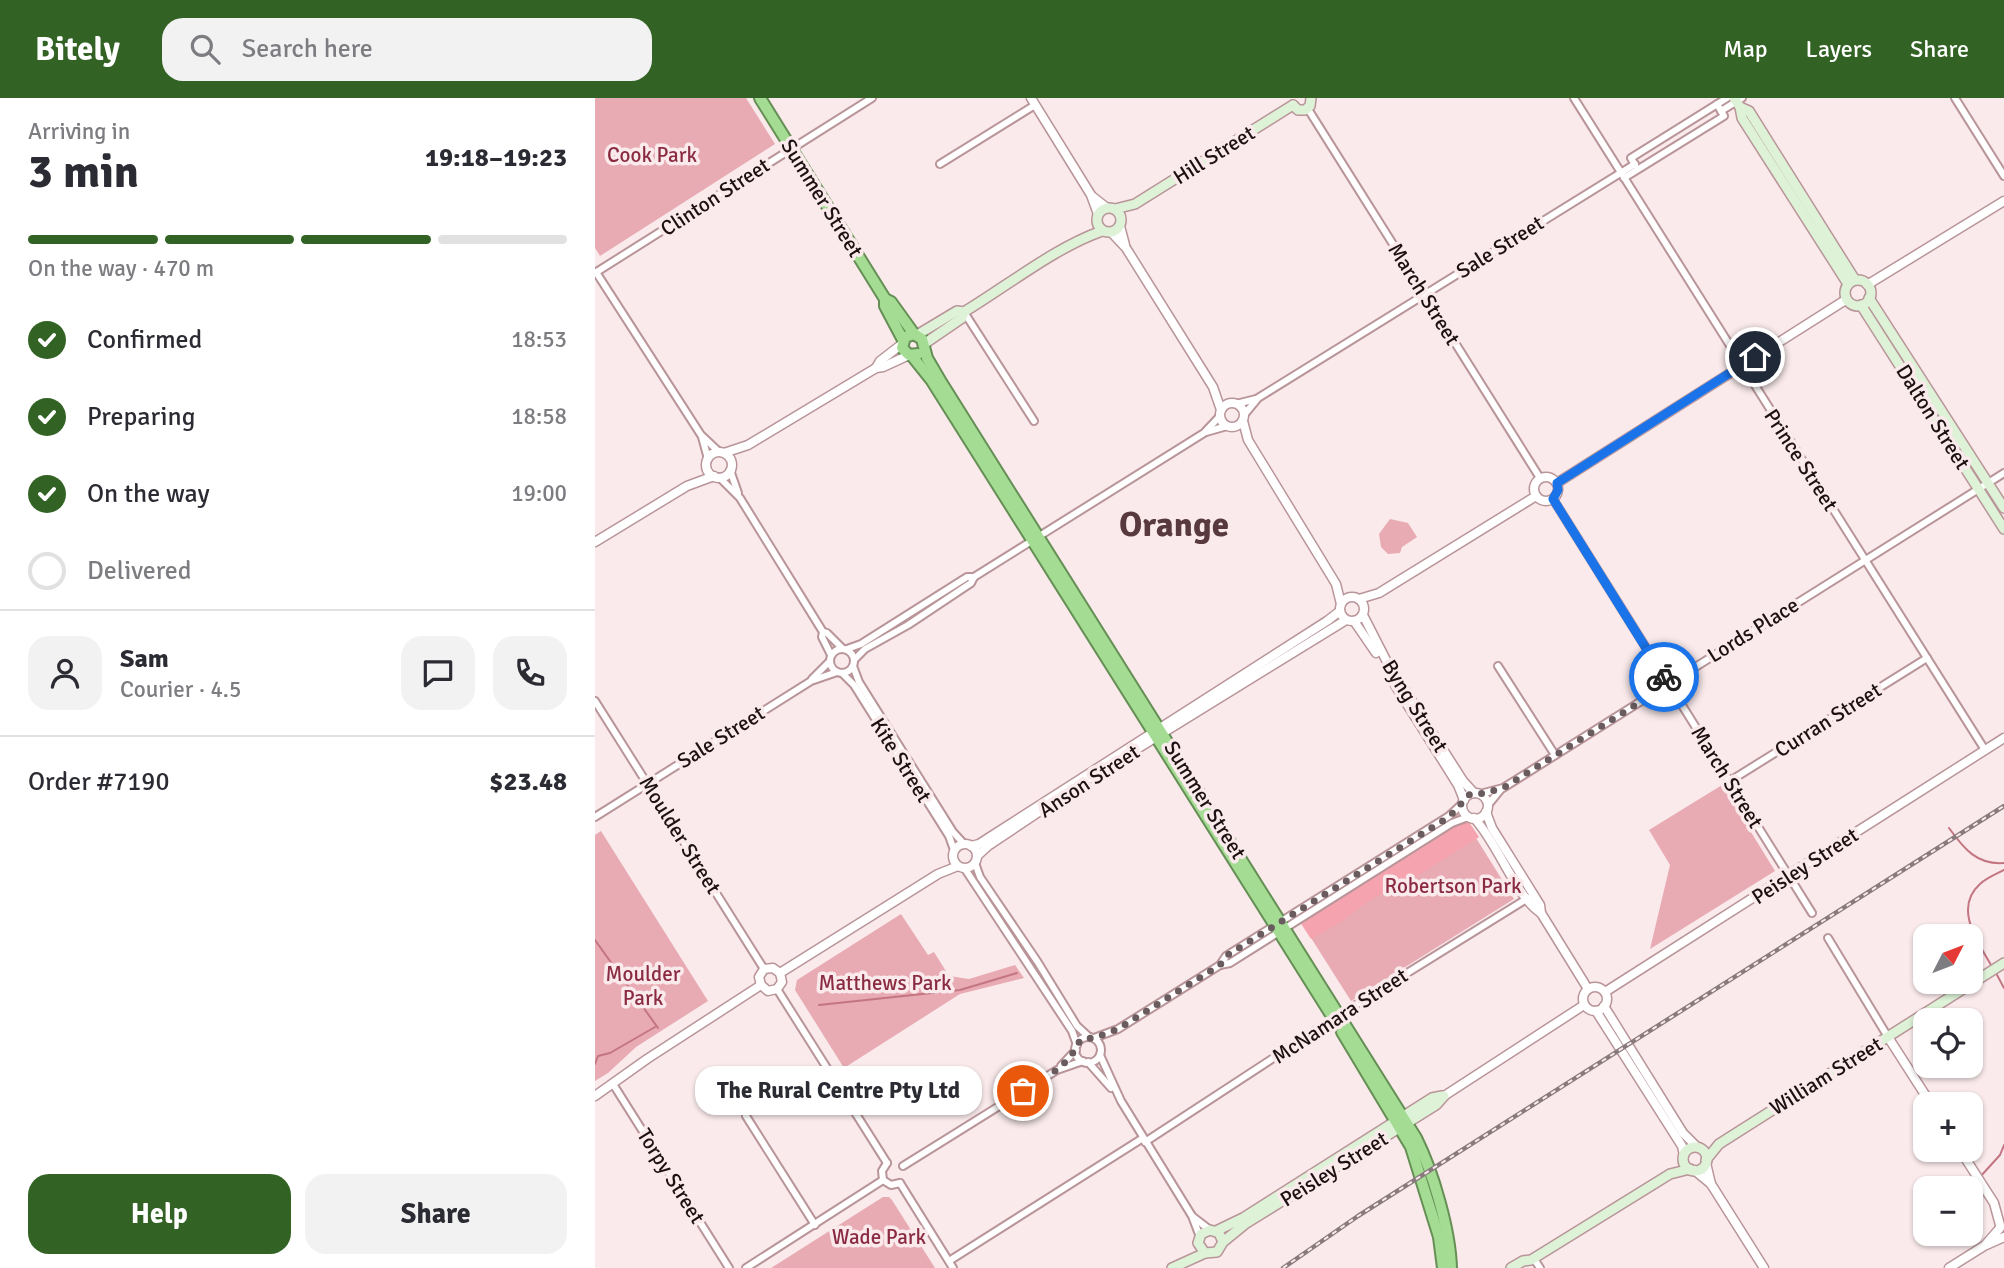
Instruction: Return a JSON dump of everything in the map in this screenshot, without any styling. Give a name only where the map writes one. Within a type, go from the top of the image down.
[{"type":"highway","name":"Summer Street","points":[[760,98],[885,299],[891,302],[920,340],[934,370],[1035,539]]},
{"type":"highway","name":"Summer Street","points":[[885,299],[885,306],[902,342]]},
{"type":"highway","points":[[908,335],[920,340],[918,354],[910,355],[904,351],[902,342],[908,335]]},
{"type":"highway","name":"Summer Street","points":[[910,355],[932,381],[1035,539],[1402,1122],[1439,1237],[1444,1267]]},
{"type":"main road","points":[[1293,102],[1301,111],[1308,109],[1311,98]]},
{"type":"main road","points":[[1736,100],[1749,111],[1851,282]]},
{"type":"main road","name":"Hill Street","points":[[1107,232],[1121,222],[1135,204],[1293,102]]},
{"type":"main road","name":"Hill Street","points":[[1097,218],[1111,209],[1135,204]]},
{"type":"main road","points":[[1111,209],[1121,222]]},
{"type":"main road","points":[[920,340],[957,311],[964,312],[1082,238],[1107,232],[1097,218],[1082,238]]},
{"type":"main road","points":[[1862,281],[1870,290],[1869,298],[1861,305],[1852,304],[1847,299],[1845,289],[1851,282],[1862,281]]},
{"type":"main road","name":"Dalton Street","points":[[1869,298],[2004,508]]},
{"type":"main road","name":"Dalton Street","points":[[1861,305],[2004,529]]},
{"type":"main road","name":"William Street","points":[[1698,1148],[1719,1144],[1996,968]]},
{"type":"main road","name":"Peisley Street","points":[[1223,1242],[1245,1224],[1402,1122],[1433,1098],[1444,1096]]},
{"type":"main road","name":"Peisley Street","points":[[1213,1231],[1243,1218],[1402,1122]]},
{"type":"main road","name":"William Street","points":[[1706,1162],[1719,1144]]},
{"type":"main road","points":[[1511,1268],[1524,1261],[1531,1262],[1670,1174],[1690,1148],[1698,1148],[1705,1153],[1706,1162],[1701,1169],[1670,1174]]},
{"type":"main road","points":[[1684,1156],[1685,1164],[1692,1170]]},
{"type":"main road","points":[[1213,1231],[1221,1236],[1223,1242],[1217,1252],[1205,1253],[1177,1265],[1199,1240],[1213,1231]]},
{"type":"main road","points":[[1199,1240],[1205,1253]]},
{"type":"street","name":"Clinton Street","points":[[596,272],[872,98]]},
{"type":"street","name":"Prince Street","points":[[1574,98],[1985,750]]},
{"type":"street","points":[[1955,98],[2004,176]]},
{"type":"street","name":"Sale Street","points":[[1636,167],[1631,158],[1717,104],[1736,100]]},
{"type":"street","name":"Sale Street","points":[[1233,404],[1258,398],[1424,294],[1724,116],[1721,111],[1736,100]]},
{"type":"street","points":[[940,164],[1033,101],[1091,195],[1097,218]]},
{"type":"street","points":[[1717,104],[1721,111]]},
{"type":"street","name":"March Street","points":[[1308,109],[1540,478]]},
{"type":"street","points":[[1091,195],[1111,209]]},
{"type":"street","points":[[1867,285],[2004,201]]},
{"type":"street","points":[[1121,222],[1126,248]]},
{"type":"street","points":[[1107,232],[1126,248],[1213,387],[1222,422],[1248,440]]},
{"type":"street","points":[[596,272],[701,435],[730,458],[740,498],[823,632],[852,654],[854,663]]},
{"type":"street","points":[[1557,483],[1847,299]]},
{"type":"street","points":[[964,312],[1034,421]]},
{"type":"street","points":[[687,486],[712,454],[748,445],[876,368],[880,361],[902,342]]},
{"type":"street","points":[[876,368],[883,368],[910,355]]},
{"type":"street","points":[[1213,387],[1242,408],[1248,440],[1336,584],[1341,608]]},
{"type":"street","name":"Sale Street","points":[[1243,418],[1258,398]]},
{"type":"street","points":[[823,632],[822,637],[830,658],[839,672],[849,671],[865,649],[908,625],[971,583],[975,577],[1204,433],[1221,413],[1233,404]]},
{"type":"street","points":[[1204,433],[1231,427],[1243,418]]},
{"type":"street","points":[[701,435],[707,463],[717,477],[740,498]]},
{"type":"street","points":[[595,542],[687,486],[726,475],[748,445]]},
{"type":"street","name":"Lords Place","points":[[1477,794],[1503,788],[2004,473]]},
{"type":"street","points":[[1540,478],[1551,478],[1557,483],[1558,490],[1553,499],[1546,501],[1536,496],[1535,484],[1540,478]]},
{"type":"street","points":[[1336,584],[1355,598],[1379,593],[1536,496]]},
{"type":"street","name":"March Street","points":[[1553,499],[1812,913]]},
{"type":"street","points":[[830,658],[835,650],[861,644],[967,577],[975,577]]},
{"type":"street","points":[[1364,612],[1379,593]]},
{"type":"street","name":"Anson Street","points":[[961,867],[976,860],[988,846],[1327,621],[1341,608],[1345,599],[1355,598]]},
{"type":"street","name":"Byng Street","points":[[1355,598],[1391,669],[1463,781],[1477,794]]},
{"type":"street","name":"Byng Street","points":[[1341,608],[1458,785],[1463,802]]},
{"type":"street","name":"Anson Street","points":[[953,854],[968,845],[979,844],[1158,733],[1364,612]]},
{"type":"street","name":"Sale Street","points":[[811,681],[830,658]]},
{"type":"street","name":"Curran Street","points":[[1730,781],[1927,658]]},
{"type":"street","name":"Kite Street","points":[[854,663],[859,682],[953,832],[968,845]]},
{"type":"street","points":[[1498,666],[1555,755]]},
{"type":"street","name":"Sale Street","points":[[595,817],[811,681],[839,672]]},
{"type":"street","name":"Kite Street","points":[[839,672],[861,696],[949,836],[953,854]]},
{"type":"street","name":"Moulder Street","points":[[595,701],[764,969]]},
{"type":"street","name":"Peisley Street","points":[[1605,992],[2004,738]]},
{"type":"street","name":"Lords Place","points":[[1487,809],[1503,788]]},
{"type":"street","points":[[1280,927],[1449,817],[1463,802],[1477,794],[1485,798],[1492,828],[1588,989]]},
{"type":"street","points":[[1463,802],[1463,811],[1486,832],[1526,898],[1541,913]]},
{"type":"street","points":[[1057,1070],[1082,1039],[1118,1029],[1220,965],[1226,956],[1280,927],[1452,823],[1480,817],[1487,809]]},
{"type":"street","points":[[968,845],[976,860],[980,877],[1077,1026],[1092,1038],[1121,1101],[1192,1216],[1199,1240]]},
{"type":"street","points":[[938,874],[953,854],[1072,1031],[1076,1047],[1085,1061],[1121,1101]]},
{"type":"street","points":[[780,973],[938,874],[961,867]]},
{"type":"street","points":[[1526,898],[1537,901]]},
{"type":"street","name":"McNamara Street","points":[[949,1261],[1526,898]]},
{"type":"street","points":[[1828,938],[1923,1092]]},
{"type":"street","points":[[773,968],[780,973],[782,982],[777,989],[768,991],[761,985],[759,977],[764,969],[773,968]]},
{"type":"street","points":[[595,1096],[658,1051],[761,985]]},
{"type":"street","points":[[1595,987],[1605,992],[1606,999],[1600,1008],[1590,1010],[1584,1005],[1583,998],[1588,989],[1595,987]]},
{"type":"street","points":[[777,989],[887,1163]]},
{"type":"street","name":"Peisley Street","points":[[1444,1096],[1584,1005]]},
{"type":"street","points":[[1600,1008],[1683,1133],[1698,1148]]},
{"type":"street","points":[[1600,1008],[1682,1146],[1684,1156]]},
{"type":"street","points":[[903,1167],[1057,1070],[1095,1060],[1118,1029]]},
{"type":"street","name":"Torpy Street","points":[[613,1084],[729,1268]]},
{"type":"street","points":[[746,1116],[814,1225]]},
{"type":"street","points":[[883,1180],[891,1185],[900,1183],[905,1175],[903,1167],[895,1162],[887,1163]]},
{"type":"street","points":[[1706,1162],[1711,1184],[1764,1268]]},
{"type":"street","points":[[1968,1162],[1994,1203],[2004,1213]]},
{"type":"street","points":[[883,1180],[882,1171],[887,1163]]},
{"type":"street","points":[[1692,1170],[1711,1184]]},
{"type":"street","points":[[747,1268],[883,1180]]},
{"type":"street","points":[[900,1183],[953,1268]]},
{"type":"street","points":[[1949,1268],[1984,1246],[2002,1229],[1994,1203]]},
{"type":"street","points":[[1192,1216],[1213,1231]]},
{"type":"street","points":[[1531,1262],[1541,1268]]},
{"type":"green space","name":"Cook Park","points":[[595,98],[746,98],[775,144],[600,256],[595,248]]},
{"type":"green space","points":[[1390,519],[1408,523],[1417,537],[1402,547],[1400,553],[1388,554],[1381,547],[1379,534]]},
{"type":"green space","points":[[1722,785],[1775,871],[1650,949],[1670,865],[1649,830]]},
{"type":"green space","name":"Robertson Park","points":[[1468,825],[1514,899],[1351,1001],[1306,930]]},
{"type":"green space","name":"Moulder Park","points":[[601,831],[708,1001],[636,1047],[608,1073],[595,1081],[595,835]]},
{"type":"green space","name":"Matthews Park","points":[[901,914],[928,955],[934,952],[949,976],[969,979],[1015,965],[1024,978],[960,994],[844,1068],[795,990],[797,980]]},
{"type":"green space","name":"Wade Park","points":[[883,1197],[892,1200],[935,1268],[771,1268]]},
{"type":"shaded area","points":[[1463,821],[1469,822],[1479,837],[1395,890],[1372,899],[1341,922],[1311,939],[1300,922]]},
{"type":"waterway","points":[[1949,828],[1972,854],[1986,861],[2004,863]]},
{"type":"waterway","points":[[1991,965],[1971,925],[1969,904],[1972,893],[1980,884],[2004,870]]},
{"type":"waterway","points":[[595,940],[658,1028]]},
{"type":"waterway","points":[[819,1005],[960,990],[1017,973]]},
{"type":"waterway","points":[[1996,973],[2004,988]]},
{"type":"waterway","points":[[595,1064],[598,1056],[610,1053],[655,1027]]},
{"type":"waterway","points":[[1981,1176],[2000,1155],[2004,1145]]},
{"type":"railway","points":[[1283,1268],[1358,1216],[2004,806]]},
{"type":"way so far","points":[[1023,1091],[1057,1070],[1085,1037],[1094,1038],[1118,1029],[1220,965],[1226,956],[1449,817],[1466,796],[1503,788],[1669,684],[1664,677]]},
{"type":"place","name":"The Rural Centre Pty Ltd","points":[[1023,1091]]},
{"type":"district","name":"Orange","points":[[1174,524]]},
{"type":"route","points":[[1664,677],[1553,499],[1557,494],[1557,483],[1755,357]]}]
